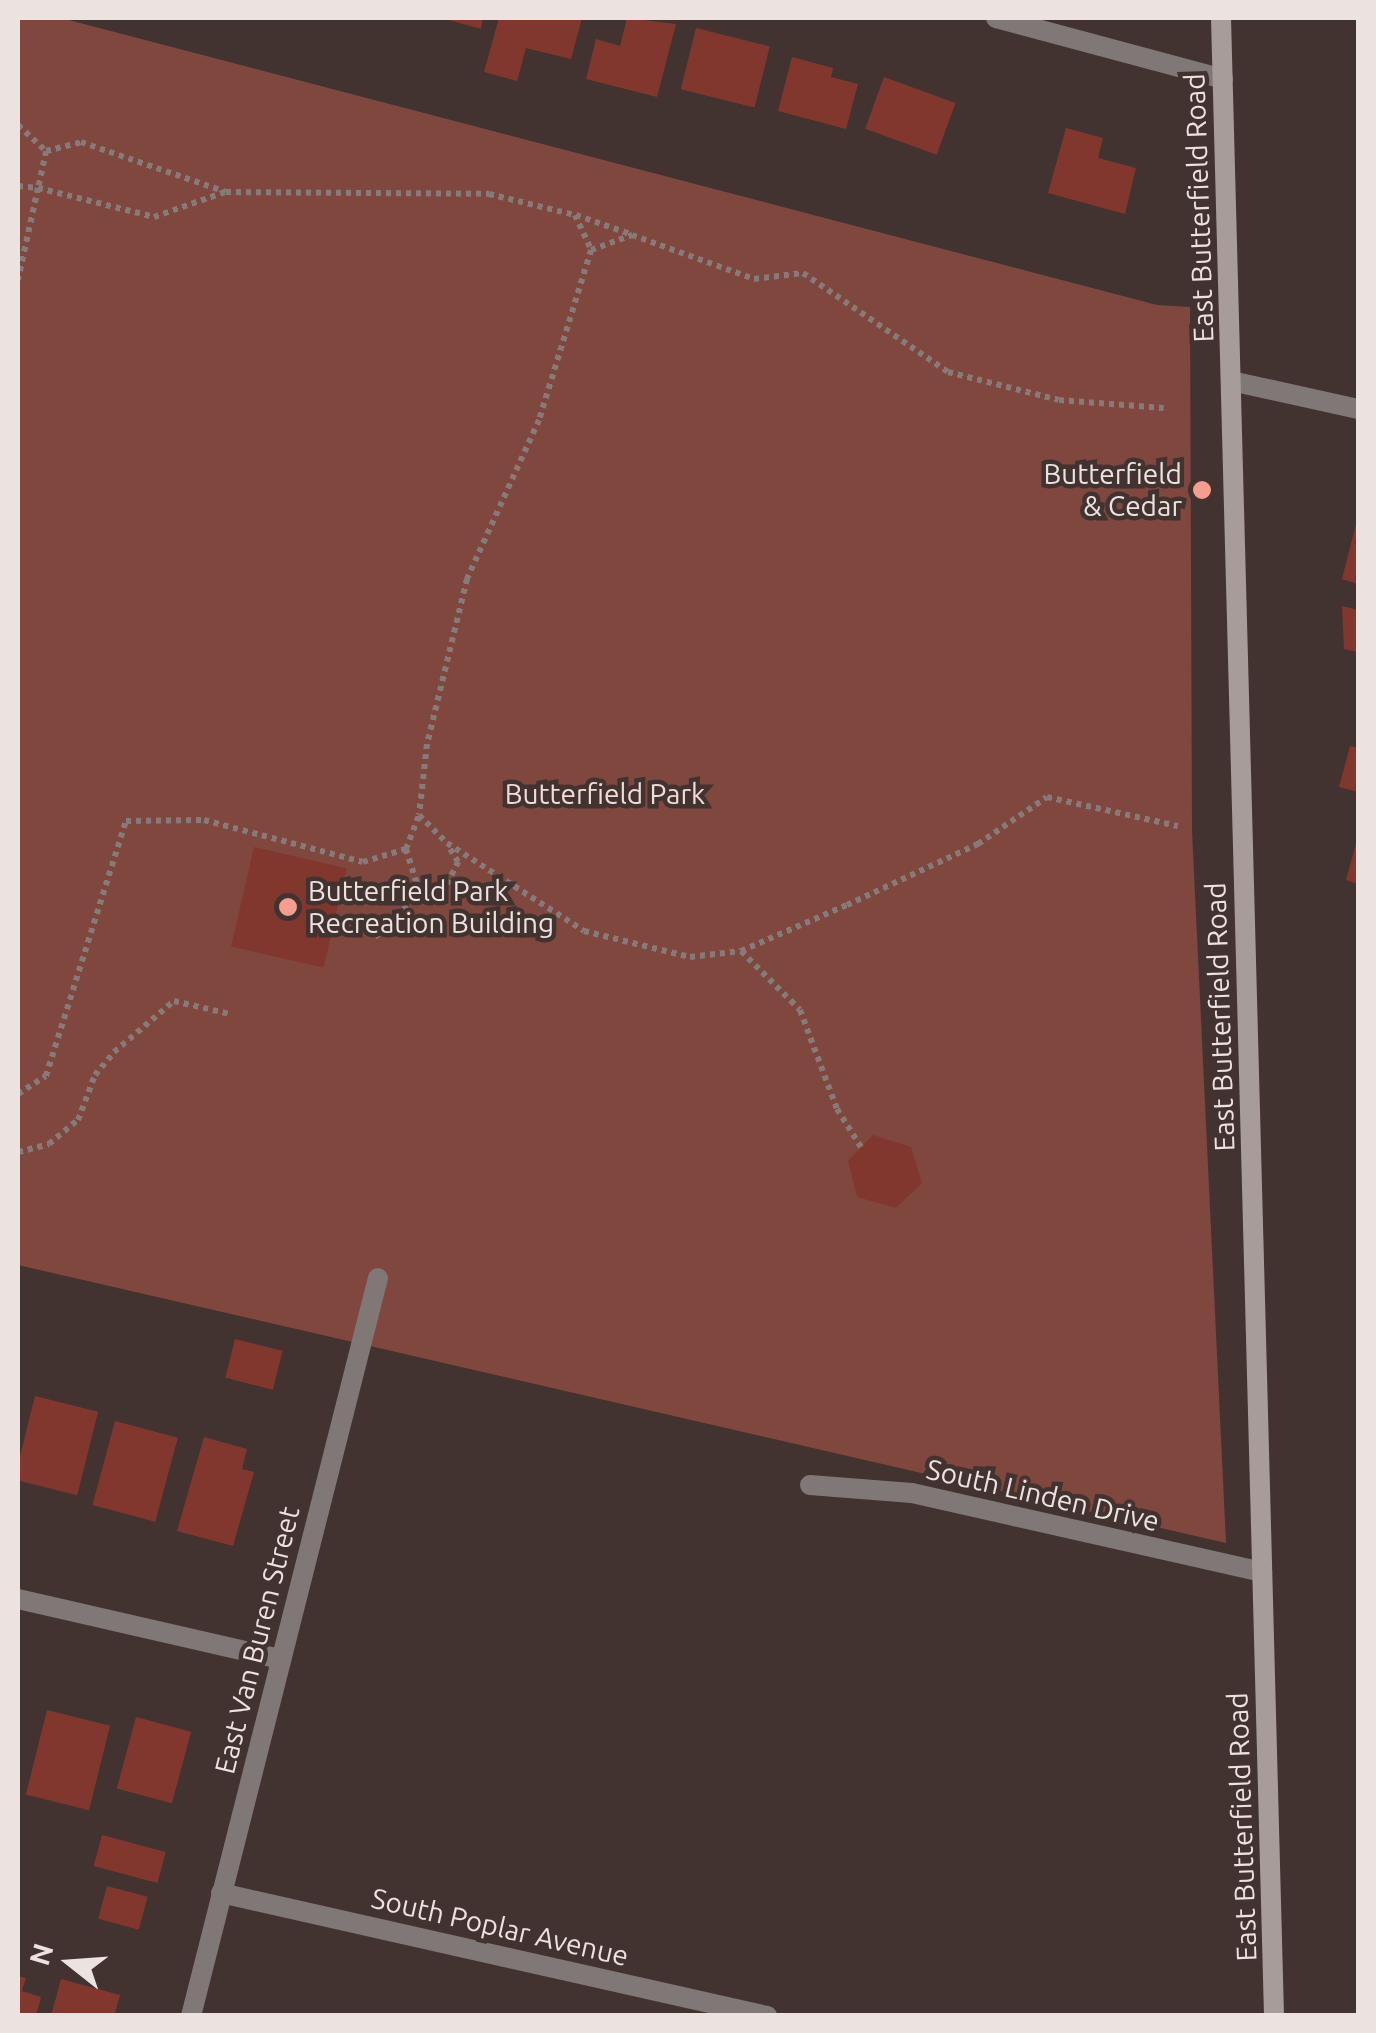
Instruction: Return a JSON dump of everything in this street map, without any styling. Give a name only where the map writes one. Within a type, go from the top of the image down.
[{"type":"main road","name":"East Butterfield Road","points":[[1221,18],[1274,2016]]},
{"type":"street","points":[[996,18],[1223,79]]},
{"type":"street","points":[[1231,381],[1358,409]]},
{"type":"street","name":"East Van Buren Street","points":[[191,2016],[378,1278]]},
{"type":"street","name":"South Linden Drive","points":[[810,1485],[912,1493],[1262,1572]]},
{"type":"street","points":[[18,1598],[281,1658]]},
{"type":"street","name":"South Poplar Avenue","points":[[221,1892],[767,2016]]},
{"type":"path","points":[[18,125],[46,151]]},
{"type":"path","points":[[46,151],[82,142],[226,192],[490,194],[575,215],[754,278],[803,273],[948,372],[1060,400],[1164,408]]},
{"type":"path","points":[[18,280],[46,151]]},
{"type":"path","points":[[18,186],[154,217],[226,192]]},
{"type":"path","points":[[420,894],[406,849],[419,815],[428,744],[467,579],[539,420],[591,250],[575,215]]},
{"type":"path","points":[[591,250],[632,235]]},
{"type":"path","points":[[419,815],[447,843],[584,931],[690,957],[741,951],[978,844],[1047,797],[1178,826]]},
{"type":"path","points":[[18,1094],[46,1076],[126,820],[204,820],[363,862],[406,849]]},
{"type":"path","points":[[375,938],[420,894],[447,884],[458,862],[447,843]]},
{"type":"path","points":[[741,951],[800,1010],[838,1108],[860,1148]]},
{"type":"path","points":[[18,1152],[49,1144],[78,1120],[96,1074],[114,1052],[174,1001],[230,1014]]},
{"type":"green space","name":"Butterfield Park","points":[[18,18],[61,18],[1157,305],[1190,307],[1192,831],[1226,1543],[18,1265]]},
{"type":"building","points":[[442,18],[483,18],[481,29]]},
{"type":"building","points":[[499,18],[582,18],[571,59],[526,48],[517,81],[484,72]]},
{"type":"building","points":[[627,18],[676,24],[657,97],[586,79],[596,39],[620,46]]},
{"type":"building","points":[[696,28],[770,46],[755,108],[681,89]]},
{"type":"building","points":[[792,57],[833,68],[831,77],[858,84],[846,129],[778,111]]},
{"type":"building","points":[[884,77],[955,103],[937,155],[865,129]]},
{"type":"building","points":[[1066,128],[1103,138],[1098,158],[1136,168],[1125,214],[1048,193]]},
{"type":"building","points":[[1358,520],[1358,584],[1342,579]]},
{"type":"building","points":[[1342,606],[1358,610],[1358,652],[1344,649]]},
{"type":"building","points":[[1350,746],[1358,748],[1358,792],[1339,787]]},
{"type":"building","points":[[1358,841],[1358,884],[1346,880]]},
{"type":"building","name":"Butterfield Park Recreation Building","points":[[254,847],[347,868],[324,968],[231,946]]},
{"type":"building","points":[[873,1135],[911,1147],[922,1183],[896,1208],[857,1197],[848,1161]]},
{"type":"building","points":[[235,1339],[283,1351],[273,1390],[225,1378]]},
{"type":"building","points":[[35,1396],[98,1412],[77,1495],[18,1480],[18,1464]]},
{"type":"building","points":[[115,1421],[178,1438],[155,1522],[92,1505]]},
{"type":"building","points":[[204,1437],[247,1449],[242,1469],[254,1472],[233,1546],[177,1531]]},
{"type":"building","points":[[47,1710],[110,1726],[89,1810],[26,1794]]},
{"type":"building","points":[[136,1717],[191,1732],[172,1803],[117,1788]]},
{"type":"building","points":[[102,1835],[166,1852],[157,1883],[94,1866]]},
{"type":"building","points":[[107,1886],[148,1897],[139,1930],[98,1919]]},
{"type":"building","points":[[18,1976],[26,1978],[22,1991],[41,1997],[36,2016],[18,2016]]},
{"type":"building","points":[[61,1979],[120,1995],[114,2016],[51,2016]]},
{"type":"place","name":"Butterfield & Cedar","points":[[1202,490]]},
{"type":"place","name":"Butterfield Park Recreation Building","points":[[288,907]]}]
